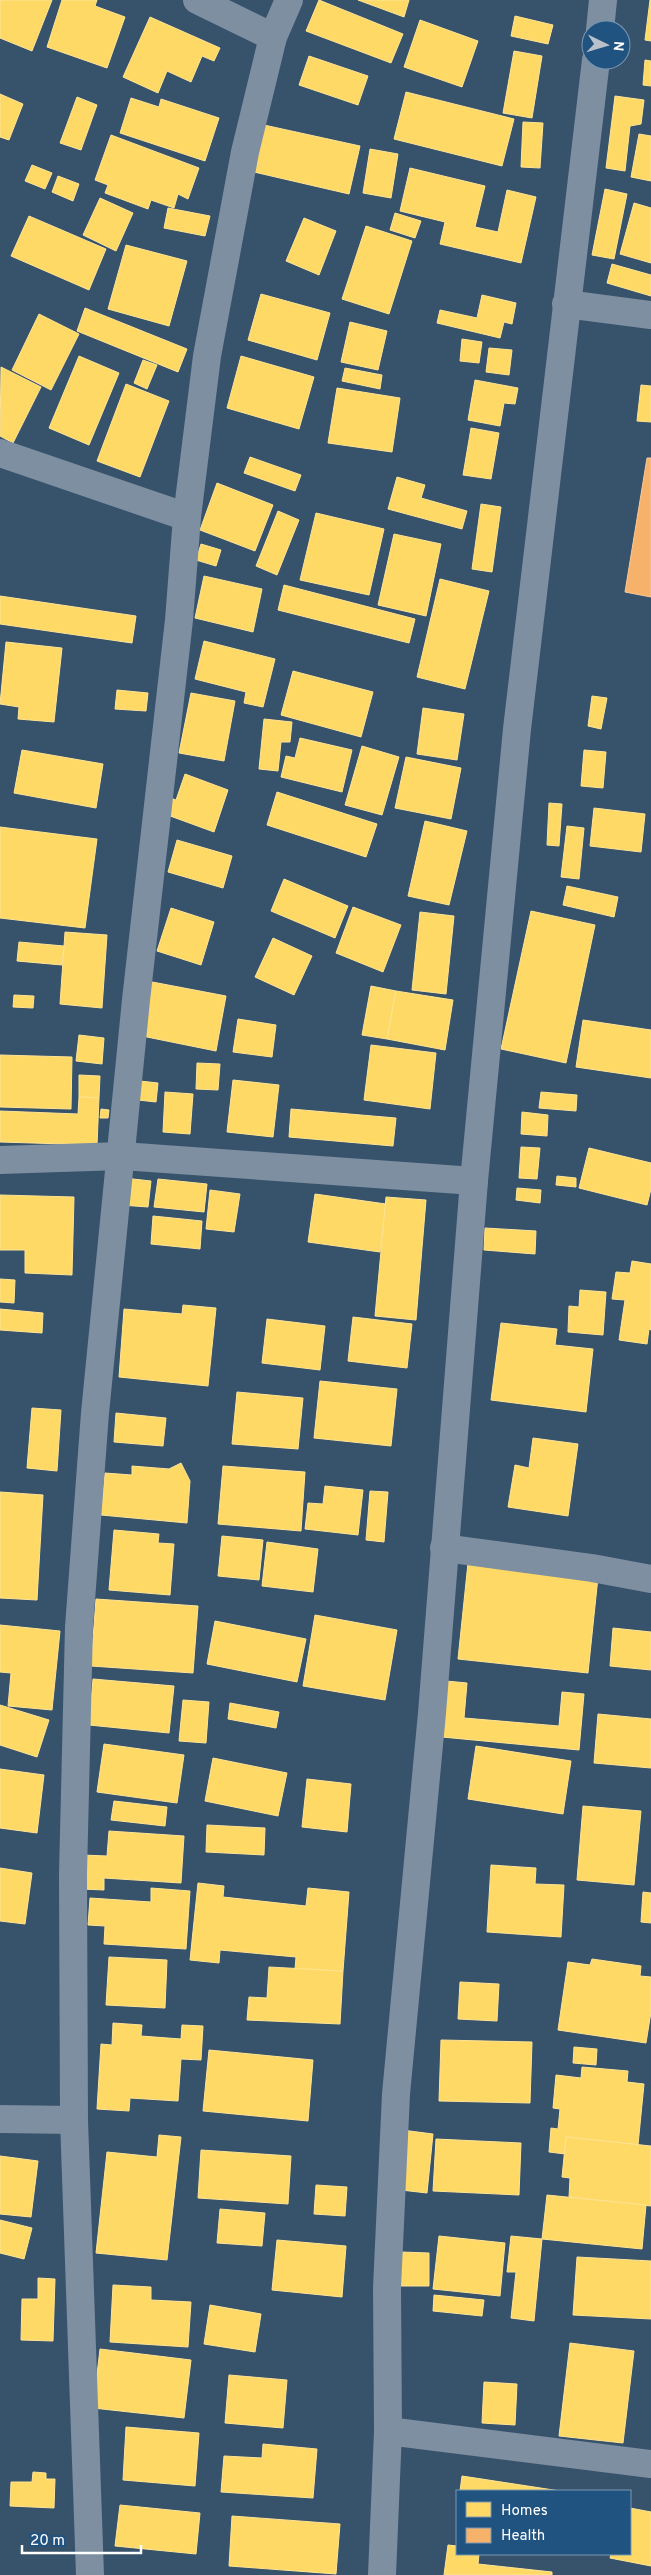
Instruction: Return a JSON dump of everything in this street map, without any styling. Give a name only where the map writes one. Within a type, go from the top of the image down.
[{"type":"street","points":[[197,0],[273,37]]},
{"type":"street","points":[[90,2575],[74,2120],[73,1874],[79,1627],[95,1413],[136,1000],[179,620],[187,517],[207,356],[246,152],[273,37],[289,0]]},
{"type":"street","points":[[601,20],[603,0]]},
{"type":"street","points":[[382,2575],[388,2430],[387,2288],[396,2094],[432,1714],[474,1181],[517,728],[595,70]]},
{"type":"street","points":[[566,304],[651,315]]},
{"type":"street","points":[[0,453],[187,517]]},
{"type":"street","points":[[0,1160],[122,1156],[474,1181]]},
{"type":"street","points":[[444,1548],[592,1568],[651,1579]]},
{"type":"street","points":[[0,2119],[74,2120]]},
{"type":"street","points":[[388,2430],[651,2464]]},
{"type":"building: Homes","points":[[0,0],[52,0],[32,51],[0,38]]},
{"type":"building: Homes","points":[[62,0],[97,0],[95,6],[125,17],[107,68],[47,47]]},
{"type":"building: Homes","points":[[319,0],[403,34],[391,63],[306,31]]},
{"type":"building: Homes","points":[[358,0],[409,0],[404,17]]},
{"type":"building: Homes","points":[[651,0],[651,41],[645,40]]},
{"type":"building: Homes","points":[[515,16],[553,25],[548,44],[511,36]]},
{"type":"building: Homes","points":[[150,17],[220,48],[214,61],[202,56],[191,82],[167,71],[158,93],[123,77]]},
{"type":"building: Homes","points":[[420,20],[478,41],[462,87],[404,67]]},
{"type":"building: Homes","points":[[514,51],[542,56],[532,118],[503,113]]},
{"type":"building: Homes","points":[[309,56],[368,76],[358,105],[299,85]]},
{"type":"building: Homes","points":[[645,60],[651,61],[651,86],[643,85]]},
{"type":"building: Homes","points":[[406,92],[514,119],[502,166],[394,139]]},
{"type":"building: Homes","points":[[0,94],[23,104],[9,140],[0,137]]},
{"type":"building: Homes","points":[[615,96],[644,100],[641,124],[630,126],[625,171],[606,168]]},
{"type":"building: Homes","points":[[77,97],[97,105],[81,150],[60,143]]},
{"type":"building: Homes","points":[[131,98],[159,107],[161,99],[219,118],[205,161],[120,133]]},
{"type":"building: Homes","points":[[523,122],[543,123],[540,168],[521,167]]},
{"type":"building: Homes","points":[[264,125],[360,146],[349,194],[254,172]]},
{"type":"building: Homes","points":[[639,134],[651,136],[651,181],[631,177]]},
{"type":"building: Homes","points":[[111,135],[199,168],[188,199],[178,194],[174,208],[151,200],[148,209],[105,193],[108,185],[95,180]]},
{"type":"building: Homes","points":[[370,149],[398,154],[391,198],[363,193]]},
{"type":"building: Homes","points":[[32,165],[52,173],[45,189],[25,181]]},
{"type":"building: Homes","points":[[410,168],[485,186],[475,227],[498,232],[507,190],[536,197],[521,263],[440,244],[445,222],[400,211]]},
{"type":"building: Homes","points":[[58,176],[79,184],[73,201],[52,192]]},
{"type":"building: Homes","points":[[605,189],[627,194],[614,259],[592,255]]},
{"type":"building: Homes","points":[[100,198],[133,213],[116,251],[83,235]]},
{"type":"building: Homes","points":[[634,203],[651,208],[651,263],[620,254]]},
{"type":"building: Homes","points":[[168,208],[210,216],[205,236],[164,228]]},
{"type":"building: Homes","points":[[395,213],[421,221],[415,238],[390,230]]},
{"type":"building: Homes","points":[[29,216],[106,249],[89,290],[11,256]]},
{"type":"building: Homes","points":[[304,218],[336,231],[319,275],[286,261]]},
{"type":"building: Homes","points":[[366,226],[412,241],[389,314],[342,299]]},
{"type":"building: Homes","points":[[126,245],[187,261],[169,326],[108,309]]},
{"type":"building: Homes","points":[[612,264],[651,275],[651,296],[607,283]]},
{"type":"building: Homes","points":[[261,294],[330,313],[317,360],[248,340]]},
{"type":"building: Homes","points":[[482,295],[516,303],[512,324],[504,322],[500,338],[437,323],[440,310],[477,318]]},
{"type":"building: Homes","points":[[85,308],[187,349],[178,372],[77,331]]},
{"type":"building: Homes","points":[[39,314],[79,334],[51,390],[12,370]]},
{"type":"building: Homes","points":[[350,322],[387,331],[378,370],[341,362]]},
{"type":"building: Homes","points":[[462,339],[482,342],[479,363],[460,361]]},
{"type":"building: Homes","points":[[489,348],[512,350],[509,375],[486,372]]},
{"type":"building: Homes","points":[[79,356],[119,373],[89,445],[49,428]]},
{"type":"building: Homes","points":[[241,356],[314,377],[299,429],[227,408]]},
{"type":"building: Homes","points":[[143,360],[157,365],[147,389],[134,383]]},
{"type":"building: Homes","points":[[1,367],[41,387],[13,443],[0,436]]},
{"type":"building: Homes","points":[[345,368],[382,375],[380,389],[342,381]]},
{"type":"building: Homes","points":[[475,380],[518,388],[515,404],[504,403],[500,426],[468,420]]},
{"type":"building: Homes","points":[[126,384],[169,401],[140,477],[97,461]]},
{"type":"building: Homes","points":[[641,385],[651,386],[651,422],[637,421]]},
{"type":"building: Homes","points":[[337,388],[400,398],[392,452],[328,443]]},
{"type":"building: Homes","points":[[471,428],[499,433],[491,479],[463,475]]},
{"type":"building: Homes","points":[[250,457],[301,475],[295,491],[244,473]]},
{"type":"building: Homes","points":[[397,477],[425,485],[421,498],[467,511],[462,529],[388,509]]},
{"type":"building: Homes","points":[[217,483],[273,505],[255,551],[200,530]]},
{"type":"building: Homes","points":[[481,504],[501,507],[492,572],[472,569]]},
{"type":"building: Homes","points":[[278,511],[299,520],[277,575],[256,566]]},
{"type":"building: Homes","points":[[316,513],[384,529],[369,595],[300,580]]},
{"type":"building: Homes","points":[[394,534],[441,544],[426,616],[378,605]]},
{"type":"building: Homes","points":[[201,544],[221,550],[216,566],[196,560]]},
{"type":"building: Homes","points":[[204,576],[262,589],[253,632],[195,618]]},
{"type":"building: Homes","points":[[440,579],[489,591],[465,689],[417,677]]},
{"type":"building: Homes","points":[[284,585],[415,619],[409,643],[278,610]]},
{"type":"building: Homes","points":[[0,596],[136,616],[132,643],[0,624]]},
{"type":"building: Homes","points":[[204,641],[275,659],[263,707],[244,703],[246,692],[195,679]]},
{"type":"building: Homes","points":[[6,642],[62,648],[54,722],[18,719],[19,707],[0,704]]},
{"type":"building: Homes","points":[[293,671],[373,692],[361,737],[281,715]]},
{"type":"building: Homes","points":[[117,690],[148,693],[146,711],[115,709]]},
{"type":"building: Homes","points":[[191,693],[235,701],[224,761],[179,753]]},
{"type":"building: Homes","points":[[592,696],[607,698],[601,729],[588,726]]},
{"type":"building: Homes","points":[[423,708],[464,714],[457,760],[417,754]]},
{"type":"building: Homes","points":[[264,719],[292,722],[290,742],[281,742],[278,771],[259,769]]},
{"type":"building: Homes","points":[[300,738],[352,750],[342,792],[281,777],[286,756],[295,758]]},
{"type":"building: Homes","points":[[362,746],[399,757],[382,815],[345,805]]},
{"type":"building: Homes","points":[[22,750],[103,764],[96,808],[14,793]]},
{"type":"building: Homes","points":[[584,750],[606,752],[603,788],[581,786]]},
{"type":"building: Homes","points":[[406,757],[461,768],[451,819],[395,808]]},
{"type":"building: Homes","points":[[185,774],[228,790],[214,832],[162,813],[168,797],[176,800]]},
{"type":"building: Homes","points":[[277,792],[377,824],[366,857],[267,825]]},
{"type":"building: Homes","points":[[549,803],[562,804],[559,846],[547,845]]},
{"type":"building: Homes","points":[[594,808],[645,814],[641,852],[590,846]]},
{"type":"building: Homes","points":[[425,821],[467,831],[449,905],[408,896]]},
{"type":"building: Homes","points":[[567,826],[584,828],[579,879],[561,877]]},
{"type":"building: Homes","points":[[0,827],[97,839],[85,928],[0,918]]},
{"type":"building: Homes","points":[[177,840],[232,856],[223,888],[168,872]]},
{"type":"building: Homes","points":[[284,879],[348,906],[335,938],[271,911]]},
{"type":"building: Homes","points":[[567,886],[618,897],[614,917],[563,905]]},
{"type":"building: Homes","points":[[353,907],[401,925],[383,972],[336,953]]},
{"type":"building: Homes","points":[[171,908],[214,922],[201,965],[157,951]]},
{"type":"building: Homes","points":[[531,911],[595,925],[566,1063],[501,1049]]},
{"type":"building: Homes","points":[[420,912],[454,916],[446,994],[412,990]]},
{"type":"building: Homes","points":[[65,932],[107,935],[102,1008],[60,1004]]},
{"type":"building: Homes","points":[[273,938],[312,956],[294,995],[255,977]]},
{"type":"building: Homes","points":[[19,942],[64,946],[62,965],[17,961]]},
{"type":"building: Homes","points":[[147,981],[226,996],[216,1051],[137,1035]]},
{"type":"building: Homes","points":[[371,986],[396,991],[387,1039],[362,1035]]},
{"type":"building: Homes","points":[[396,991],[453,1000],[445,1050],[387,1039]]},
{"type":"building: Homes","points":[[14,995],[34,996],[33,1008],[13,1007]]},
{"type":"building: Homes","points":[[238,1019],[276,1025],[272,1057],[233,1052]]},
{"type":"building: Homes","points":[[583,1020],[651,1030],[651,1078],[576,1067]]},
{"type":"building: Homes","points":[[79,1035],[104,1038],[102,1064],[76,1061]]},
{"type":"building: Homes","points":[[371,1045],[436,1053],[430,1109],[364,1100]]},
{"type":"building: Homes","points":[[0,1055],[72,1057],[71,1109],[0,1107]]},
{"type":"building: Homes","points":[[197,1063],[220,1064],[218,1090],[196,1089]]},
{"type":"building: Homes","points":[[79,1075],[100,1076],[99,1098],[79,1097]]},
{"type":"building: Homes","points":[[233,1080],[279,1085],[273,1137],[227,1132]]},
{"type":"building: Homes","points":[[140,1081],[158,1083],[156,1102],[138,1100]]},
{"type":"building: Homes","points":[[165,1092],[193,1094],[190,1134],[163,1132]]},
{"type":"building: Homes","points":[[541,1092],[577,1095],[576,1111],[539,1108]]},
{"type":"building: Homes","points":[[79,1097],[99,1098],[97,1145],[0,1142],[0,1111],[78,1114]]},
{"type":"building: Homes","points":[[101,1109],[109,1110],[108,1118],[100,1118]]},
{"type":"building: Homes","points":[[291,1109],[396,1118],[393,1146],[289,1137]]},
{"type":"building: Homes","points":[[522,1112],[548,1115],[547,1136],[521,1134]]},
{"type":"building: Homes","points":[[521,1147],[540,1148],[537,1179],[519,1178]]},
{"type":"building: Homes","points":[[589,1148],[651,1163],[651,1189],[647,1205],[579,1188]]},
{"type":"building: Homes","points":[[557,1176],[576,1178],[576,1187],[556,1185]]},
{"type":"building: Homes","points":[[124,1178],[151,1181],[148,1207],[121,1205]]},
{"type":"building: Homes","points":[[158,1179],[207,1184],[204,1212],[154,1207]]},
{"type":"building: Homes","points":[[517,1188],[541,1190],[540,1203],[516,1200]]},
{"type":"building: Homes","points":[[210,1190],[240,1194],[234,1232],[206,1229]]},
{"type":"building: Homes","points":[[315,1194],[386,1204],[380,1252],[308,1242]]},
{"type":"building: Homes","points":[[0,1195],[74,1197],[72,1275],[25,1273],[25,1250],[0,1250]]},
{"type":"building: Homes","points":[[386,1197],[426,1200],[416,1320],[375,1316]]},
{"type":"building: Homes","points":[[153,1216],[202,1221],[200,1249],[151,1244]]},
{"type":"building: Homes","points":[[485,1228],[536,1231],[535,1254],[484,1250]]},
{"type":"building: Homes","points":[[632,1261],[651,1264],[651,1330],[649,1329],[647,1344],[619,1340],[625,1300],[612,1299],[616,1272],[630,1273]]},
{"type":"building: Homes","points":[[0,1279],[15,1280],[14,1303],[0,1302]]},
{"type":"building: Homes","points":[[580,1290],[606,1292],[603,1335],[568,1332],[569,1306],[579,1307]]},
{"type":"building: Homes","points":[[183,1305],[216,1308],[208,1386],[119,1377],[124,1309],[182,1314]]},
{"type":"building: Homes","points":[[0,1309],[43,1313],[42,1333],[0,1330]]},
{"type":"building: Homes","points":[[353,1317],[412,1324],[407,1368],[348,1361]]},
{"type":"building: Homes","points":[[267,1319],[325,1326],[320,1370],[262,1363]]},
{"type":"building: Homes","points":[[501,1323],[557,1329],[555,1345],[593,1349],[586,1412],[491,1400]]},
{"type":"building: Homes","points":[[320,1381],[397,1389],[391,1446],[314,1438]]},
{"type":"building: Homes","points":[[237,1392],[303,1398],[298,1449],[232,1444]]},
{"type":"building: Homes","points":[[32,1408],[61,1410],[57,1471],[27,1468]]},
{"type":"building: Homes","points":[[116,1413],[166,1418],[163,1446],[114,1442]]},
{"type":"building: Homes","points":[[533,1438],[578,1444],[568,1516],[508,1507],[515,1465],[529,1468]]},
{"type":"building: Homes","points":[[181,1463],[190,1481],[187,1523],[101,1515],[105,1473],[132,1475],[132,1466],[169,1469]]},
{"type":"building: Homes","points":[[223,1466],[305,1472],[301,1531],[218,1524]]},
{"type":"building: Homes","points":[[325,1486],[363,1490],[358,1535],[305,1529],[308,1503],[323,1504]]},
{"type":"building: Homes","points":[[370,1491],[388,1492],[384,1542],[366,1540]]},
{"type":"building: Homes","points":[[0,1492],[43,1495],[37,1600],[0,1598]]},
{"type":"building: Homes","points":[[114,1530],[159,1534],[158,1543],[174,1544],[170,1595],[109,1590]]},
{"type":"building: Homes","points":[[222,1536],[263,1540],[259,1580],[218,1576]]},
{"type":"building: Homes","points":[[267,1542],[318,1549],[313,1592],[262,1586]]},
{"type":"building: Homes","points":[[468,1563],[598,1577],[588,1673],[458,1659]]},
{"type":"building: Homes","points":[[96,1599],[198,1606],[193,1673],[91,1666]]},
{"type":"building: Homes","points":[[315,1615],[397,1630],[385,1700],[303,1686]]},
{"type":"building: Homes","points":[[215,1621],[306,1639],[297,1682],[207,1664]]},
{"type":"building: Homes","points":[[0,1625],[60,1631],[52,1710],[8,1706],[11,1673],[0,1672]]},
{"type":"building: Homes","points":[[613,1628],[651,1632],[651,1670],[610,1666]]},
{"type":"building: Homes","points":[[93,1679],[174,1686],[169,1733],[89,1725]]},
{"type":"building: Homes","points":[[446,1681],[467,1683],[464,1718],[559,1726],[562,1692],[584,1694],[579,1750],[442,1737]]},
{"type":"building: Homes","points":[[183,1700],[209,1702],[206,1743],[179,1741]]},
{"type":"building: Homes","points":[[230,1703],[279,1712],[276,1728],[228,1719]]},
{"type":"building: Homes","points":[[0,1705],[49,1720],[37,1757],[0,1745]]},
{"type":"building: Homes","points":[[598,1714],[651,1719],[651,1768],[594,1763]]},
{"type":"building: Homes","points":[[104,1744],[184,1755],[177,1803],[97,1792]]},
{"type":"building: Homes","points":[[476,1746],[571,1761],[563,1814],[468,1799]]},
{"type":"building: Homes","points":[[213,1758],[287,1773],[278,1816],[205,1801]]},
{"type":"building: Homes","points":[[0,1769],[44,1775],[37,1833],[0,1828]]},
{"type":"building: Homes","points":[[307,1779],[351,1784],[347,1832],[302,1827]]},
{"type":"building: Homes","points":[[114,1801],[167,1807],[165,1826],[111,1820]]},
{"type":"building: Homes","points":[[583,1806],[641,1811],[634,1885],[577,1880]]},
{"type":"building: Homes","points":[[207,1825],[265,1828],[264,1855],[206,1852]]},
{"type":"building: Homes","points":[[109,1831],[184,1836],[181,1883],[104,1878],[104,1890],[81,1889],[83,1855],[107,1856]]},
{"type":"building: Homes","points":[[491,1865],[536,1868],[535,1884],[564,1885],[561,1937],[487,1932]]},
{"type":"building: Homes","points":[[0,1868],[32,1873],[25,1924],[0,1921]]},
{"type":"building: Homes","points":[[198,1883],[224,1886],[223,1897],[306,1906],[308,1888],[349,1892],[343,1971],[295,1969],[296,1957],[220,1950],[219,1963],[190,1960]]},
{"type":"building: Homes","points":[[151,1888],[190,1891],[186,1949],[104,1944],[105,1926],[88,1925],[90,1898],[151,1902]]},
{"type":"building: Homes","points":[[643,1892],[651,1893],[651,1923],[641,1922]]},
{"type":"building: Homes","points":[[109,1957],[167,1960],[165,2008],[106,2005]]},
{"type":"building: Homes","points":[[592,1959],[641,1966],[640,1976],[651,1977],[651,2012],[646,2043],[558,2030],[568,1962],[590,1965]]},
{"type":"building: Homes","points":[[269,1967],[343,1971],[340,2024],[247,2020],[249,1997],[267,1998]]},
{"type":"building: Homes","points":[[460,1982],[499,1984],[497,2021],[458,2019]]},
{"type":"building: Homes","points":[[113,2023],[142,2025],[141,2036],[181,2039],[182,2025],[203,2026],[201,2060],[181,2059],[178,2101],[130,2098],[129,2111],[97,2109],[101,2044],[112,2045]]},
{"type":"building: Homes","points":[[441,2040],[532,2042],[530,2103],[439,2101]]},
{"type":"building: Homes","points":[[574,2047],[597,2049],[596,2065],[573,2063]]},
{"type":"building: Homes","points":[[209,2050],[313,2060],[308,2121],[203,2111]]},
{"type":"building: Homes","points":[[582,2067],[628,2071],[627,2082],[644,2084],[638,2145],[566,2137],[565,2154],[549,2152],[551,2128],[558,2129],[560,2109],[553,2108],[556,2075],[581,2078]]},
{"type":"building: Homes","points":[[402,2130],[433,2134],[427,2193],[401,2190]]},
{"type":"building: Homes","points":[[159,2135],[181,2137],[167,2260],[96,2253],[107,2152],[157,2157]]},
{"type":"building: Homes","points":[[566,2137],[651,2146],[651,2206],[569,2197],[570,2178],[562,2177]]},
{"type":"building: Homes","points":[[436,2139],[521,2143],[519,2195],[433,2191]]},
{"type":"building: Homes","points":[[201,2150],[291,2156],[288,2204],[198,2198]]},
{"type":"building: Homes","points":[[0,2156],[38,2161],[31,2217],[0,2214]]},
{"type":"building: Homes","points":[[316,2185],[347,2187],[345,2216],[314,2214]]},
{"type":"building: Homes","points":[[547,2195],[646,2205],[642,2249],[542,2239]]},
{"type":"building: Homes","points":[[220,2209],[265,2213],[262,2246],[217,2243]]},
{"type":"building: Homes","points":[[0,2220],[32,2228],[24,2259],[0,2253]]},
{"type":"building: Homes","points":[[439,2236],[505,2243],[500,2296],[433,2289]]},
{"type":"building: Homes","points":[[511,2236],[542,2239],[534,2321],[511,2318],[516,2272],[507,2272]]},
{"type":"building: Homes","points":[[277,2240],[346,2246],[342,2297],[272,2290]]},
{"type":"building: Homes","points":[[401,2252],[429,2253],[429,2286],[401,2286]]},
{"type":"building: Homes","points":[[577,2257],[651,2261],[651,2319],[573,2315]]},
{"type":"building: Homes","points":[[38,2278],[55,2279],[53,2341],[21,2340],[22,2299],[38,2299]]},
{"type":"building: Homes","points":[[113,2285],[151,2287],[151,2300],[191,2302],[188,2347],[110,2342]]},
{"type":"building: Homes","points":[[434,2295],[484,2300],[482,2316],[433,2311]]},
{"type":"building: Homes","points":[[210,2305],[261,2314],[255,2352],[204,2344]]},
{"type":"building: Homes","points":[[570,2343],[634,2351],[623,2443],[559,2436]]},
{"type":"building: Homes","points":[[100,2349],[191,2360],[184,2418],[93,2408]]},
{"type":"building: Homes","points":[[229,2375],[287,2380],[283,2428],[225,2423]]},
{"type":"building: Homes","points":[[484,2382],[517,2384],[515,2425],[482,2423]]},
{"type":"building: Homes","points":[[126,2427],[199,2433],[195,2486],[123,2480]]},
{"type":"building: Homes","points":[[263,2444],[317,2449],[313,2498],[221,2492],[224,2456],[262,2458]]},
{"type":"building: Homes","points":[[33,2472],[46,2473],[46,2479],[55,2479],[54,2508],[10,2506],[11,2482],[32,2482]]},
{"type":"building: Homes","points":[[462,2476],[553,2490],[460,2490]]},
{"type":"building: Homes","points":[[120,2505],[200,2513],[196,2554],[115,2546]]},
{"type":"building: Homes","points":[[631,2508],[651,2512],[651,2566],[610,2558],[611,2555],[631,2555]]},
{"type":"building: Homes","points":[[232,2516],[340,2524],[336,2574],[229,2566]]},
{"type":"building: Homes","points":[[448,2545],[456,2546],[456,2555],[479,2555],[478,2564],[552,2572],[552,2575],[444,2575]]},
{"type":"building: Health","points":[[647,458],[651,458],[651,597],[625,592]]}]
